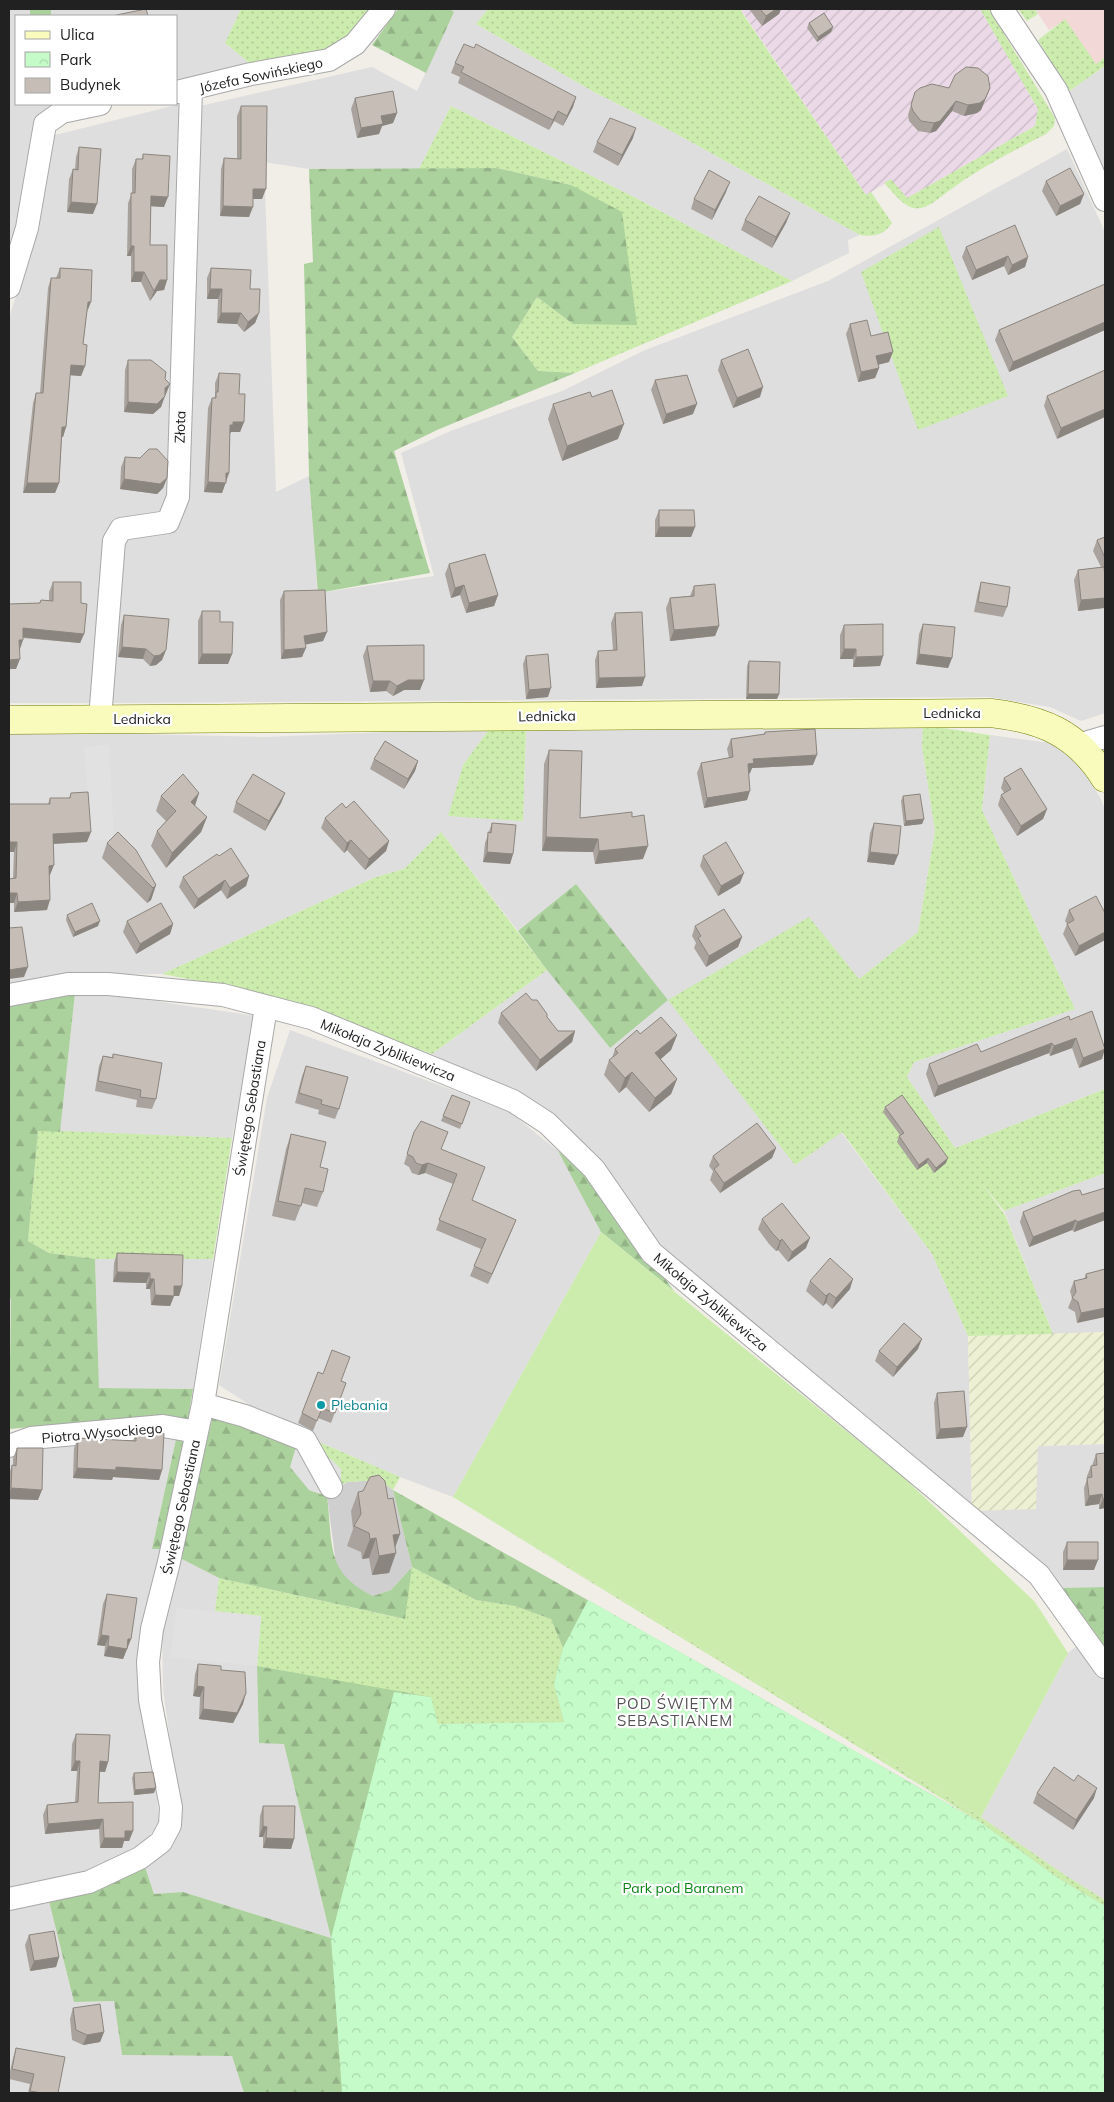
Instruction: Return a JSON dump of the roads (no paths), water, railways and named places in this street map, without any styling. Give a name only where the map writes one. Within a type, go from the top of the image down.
[{"type":"main road","name":"Lednicka","points":[[9,720],[991,713],[1017,716],[1049,726],[1065,734],[1078,745],[1105,778]]},
{"type":"street","name":"Józefa Sowińskiego","points":[[183,91],[251,74],[329,60],[355,44],[384,9]]},
{"type":"street","points":[[1002,9],[1056,90],[1105,200]]},
{"type":"street","name":"Złota","points":[[100,719],[114,541],[120,529],[168,522],[178,497],[183,91]]},
{"type":"street","points":[[9,287],[27,228],[45,124],[62,112],[95,105]]},
{"type":"street","points":[[1078,745],[1105,737]]},
{"type":"street","name":"Mikołaja Zyblikiewicza","points":[[9,995],[68,984],[108,984],[223,995],[311,1018],[513,1101],[547,1123],[594,1168],[652,1253],[1039,1575],[1105,1667]]},
{"type":"street","name":"Świętego Sebastiana","points":[[9,1899],[89,1882],[140,1858],[161,1842],[170,1825],[171,1807],[150,1700],[148,1662],[152,1630],[169,1562],[203,1404],[266,1007]]},
{"type":"street","points":[[203,1404],[245,1416],[305,1440],[332,1487]]},
{"type":"street","name":"Piotra Wysockiego","points":[[9,1446],[31,1438],[163,1426],[197,1432]]},
{"type":"place","name":"Plebania","points":[[321,1405]]},
{"type":"district","name":"POD ŚWIĘTYM SEBASTIANEM","points":[[675,1712]]},
{"type":"park label","name":"Park pod Baranem","points":[[683,1888]]}]
